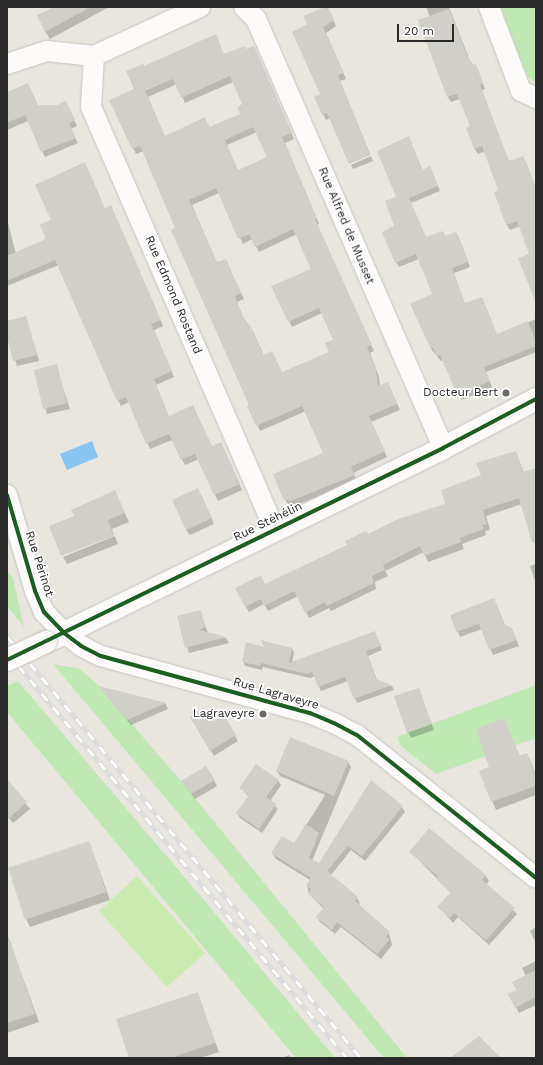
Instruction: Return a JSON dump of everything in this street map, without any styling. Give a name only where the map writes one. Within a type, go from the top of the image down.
[{"type":"street","points":[[7,64],[47,51],[94,56],[200,7]]},
{"type":"street","name":"Rue Alfred de Musset","points":[[244,7],[256,19],[442,448]]},
{"type":"street","points":[[489,7],[521,91],[536,98]]},
{"type":"street","name":"Rue Edmond Rostand","points":[[94,56],[91,107],[275,530]]},
{"type":"street","name":"Rue Stéhélin","points":[[7,660],[55,638],[442,448],[536,399]]},
{"type":"street","name":"Rue Périnot","points":[[7,495],[34,591],[55,638]]},
{"type":"street","name":"Rue Lagraveyre","points":[[55,638],[101,656],[310,713],[334,723],[357,735],[536,878]]},
{"type":"green space","points":[[501,7],[536,7],[536,83],[528,77]]},
{"type":"green space","points":[[7,571],[13,578],[24,627],[7,606]]},
{"type":"green space","points":[[53,664],[80,669],[99,686],[181,781],[407,1058],[384,1058]]},
{"type":"green space","points":[[18,681],[214,912],[335,1058],[296,1058],[7,712],[7,686]]},
{"type":"green space","points":[[536,685],[536,738],[436,774],[401,746],[397,737]]},
{"type":"green space","points":[[137,876],[205,953],[167,987],[99,911]]},
{"type":"water","points":[[92,441],[98,457],[67,470],[60,454]]},
{"type":"building","points":[[54,7],[91,7],[45,32],[37,15]]},
{"type":"building","points":[[328,7],[334,20],[323,27],[344,73],[338,75],[370,155],[349,164],[327,113],[322,115],[314,97],[320,94],[292,32],[307,24],[303,16]]},
{"type":"building","points":[[449,9],[467,55],[473,65],[476,64],[483,84],[480,85],[509,161],[523,156],[536,188],[536,303],[518,258],[529,254],[517,221],[506,225],[494,192],[498,190],[482,146],[474,149],[466,128],[470,126],[457,94],[447,97],[418,20]]},
{"type":"building","points":[[216,34],[224,54],[245,46],[246,49],[254,46],[292,133],[282,137],[317,219],[315,219],[372,345],[367,347],[376,370],[378,386],[388,382],[397,404],[369,416],[385,451],[351,467],[355,475],[291,501],[283,499],[273,474],[323,453],[302,406],[256,426],[247,406],[249,405],[171,230],[175,228],[140,146],[132,149],[109,100],[134,89],[126,71],[143,64],[144,66]],"holes":[[[230,76],[242,104],[237,107],[240,114],[209,127],[205,117],[165,136],[145,91],[173,79],[181,98]],[[253,127],[267,157],[238,170],[225,140]],[[216,188],[238,239],[249,234],[255,247],[293,229],[311,269],[271,286],[288,322],[319,308],[333,340],[325,343],[329,352],[282,372],[272,351],[263,355],[250,325],[246,322],[240,310],[235,296],[241,293],[226,259],[217,262],[189,200]]]},
{"type":"building","points":[[28,83],[38,105],[57,105],[66,101],[75,120],[69,123],[76,138],[41,152],[25,115],[7,123],[7,92]]},
{"type":"building","points":[[409,136],[422,170],[430,166],[438,186],[409,198],[426,237],[443,231],[445,236],[456,232],[468,262],[452,268],[465,303],[482,297],[497,334],[528,321],[536,342],[536,346],[484,367],[490,381],[458,396],[440,355],[437,357],[433,348],[431,349],[410,304],[432,294],[416,254],[395,263],[382,232],[394,226],[385,201],[396,197],[377,151]]},
{"type":"building","points":[[85,162],[105,208],[111,205],[161,320],[151,324],[172,371],[154,379],[169,416],[193,405],[212,446],[221,442],[240,484],[214,495],[195,454],[181,460],[169,434],[146,444],[126,397],[117,401],[55,260],[7,281],[7,256],[46,239],[40,225],[51,220],[35,185]]},
{"type":"building","points":[[26,316],[37,355],[13,361],[7,337],[7,321]]},
{"type":"building","points":[[57,364],[67,403],[43,409],[34,370]]},
{"type":"building","points":[[516,451],[523,472],[536,468],[536,542],[532,543],[519,498],[483,510],[487,524],[482,525],[484,529],[460,538],[461,542],[424,556],[420,546],[383,565],[385,570],[372,576],[374,583],[327,606],[325,602],[305,613],[294,591],[264,606],[261,599],[245,607],[235,588],[261,575],[265,584],[347,545],[345,541],[366,531],[368,534],[398,519],[445,504],[441,490],[481,475],[476,463]]},
{"type":"building","points":[[198,488],[212,518],[186,530],[172,500]]},
{"type":"building","points":[[115,490],[125,513],[108,520],[114,536],[61,556],[49,526],[74,516],[71,510]]},
{"type":"building","points":[[494,598],[504,624],[512,628],[517,640],[489,650],[479,624],[456,632],[450,615]]},
{"type":"building","points":[[201,610],[205,627],[199,630],[227,637],[185,648],[177,616]]},
{"type":"building","points":[[375,631],[381,646],[366,651],[376,679],[392,685],[354,699],[345,677],[318,687],[312,672],[307,674],[261,663],[260,666],[242,662],[246,642],[264,647],[261,640],[292,648],[289,663]]},
{"type":"building","points":[[99,686],[166,703],[127,720]]},
{"type":"building","points":[[419,688],[432,724],[407,733],[394,696]]},
{"type":"building","points":[[204,709],[214,721],[224,715],[236,735],[210,751],[190,717]]},
{"type":"building","points":[[505,718],[519,756],[527,753],[536,778],[536,786],[491,802],[479,771],[489,767],[476,729]]},
{"type":"building","points":[[290,737],[349,761],[334,796],[276,771]]},
{"type":"building","points":[[256,764],[279,780],[266,797],[276,804],[259,829],[236,813],[249,795],[239,788]]},
{"type":"building","points":[[206,766],[215,780],[191,794],[181,781]]},
{"type":"building","points":[[7,779],[27,802],[7,820]]},
{"type":"building","points":[[371,780],[403,806],[362,856],[348,846],[327,871],[358,897],[355,901],[390,932],[386,937],[390,939],[377,954],[337,922],[332,930],[316,917],[324,907],[308,894],[311,889],[306,885],[311,878],[271,853],[282,836],[294,843],[306,824],[319,833],[309,858],[319,863]]},
{"type":"building","points":[[429,828],[486,875],[482,880],[515,908],[486,940],[454,913],[450,918],[437,907],[451,892],[436,879],[438,876],[409,852]]},
{"type":"building","points":[[89,841],[106,892],[25,920],[8,868]]},
{"type":"building","points":[[7,940],[10,940],[35,1014],[7,1023]]},
{"type":"building","points":[[536,970],[536,997],[515,1008],[508,994],[516,990],[512,982]]},
{"type":"building","points":[[198,992],[215,1043],[171,1058],[129,1058],[116,1019]]},
{"type":"building","points":[[479,1036],[501,1058],[450,1058]]},
{"type":"railway","points":[[7,636],[361,1058]]},
{"type":"railway","points":[[7,652],[347,1058]]},
{"type":"cycle path","points":[[7,660],[443,448],[536,399]]},
{"type":"cycle path","points":[[7,495],[35,591],[44,612],[64,633],[81,646],[101,656],[310,713],[334,723],[357,735],[536,878]]},
{"type":"place","name":"Docteur Bert","points":[[506,393]]},
{"type":"place","name":"Lagraveyre","points":[[263,714]]}]
